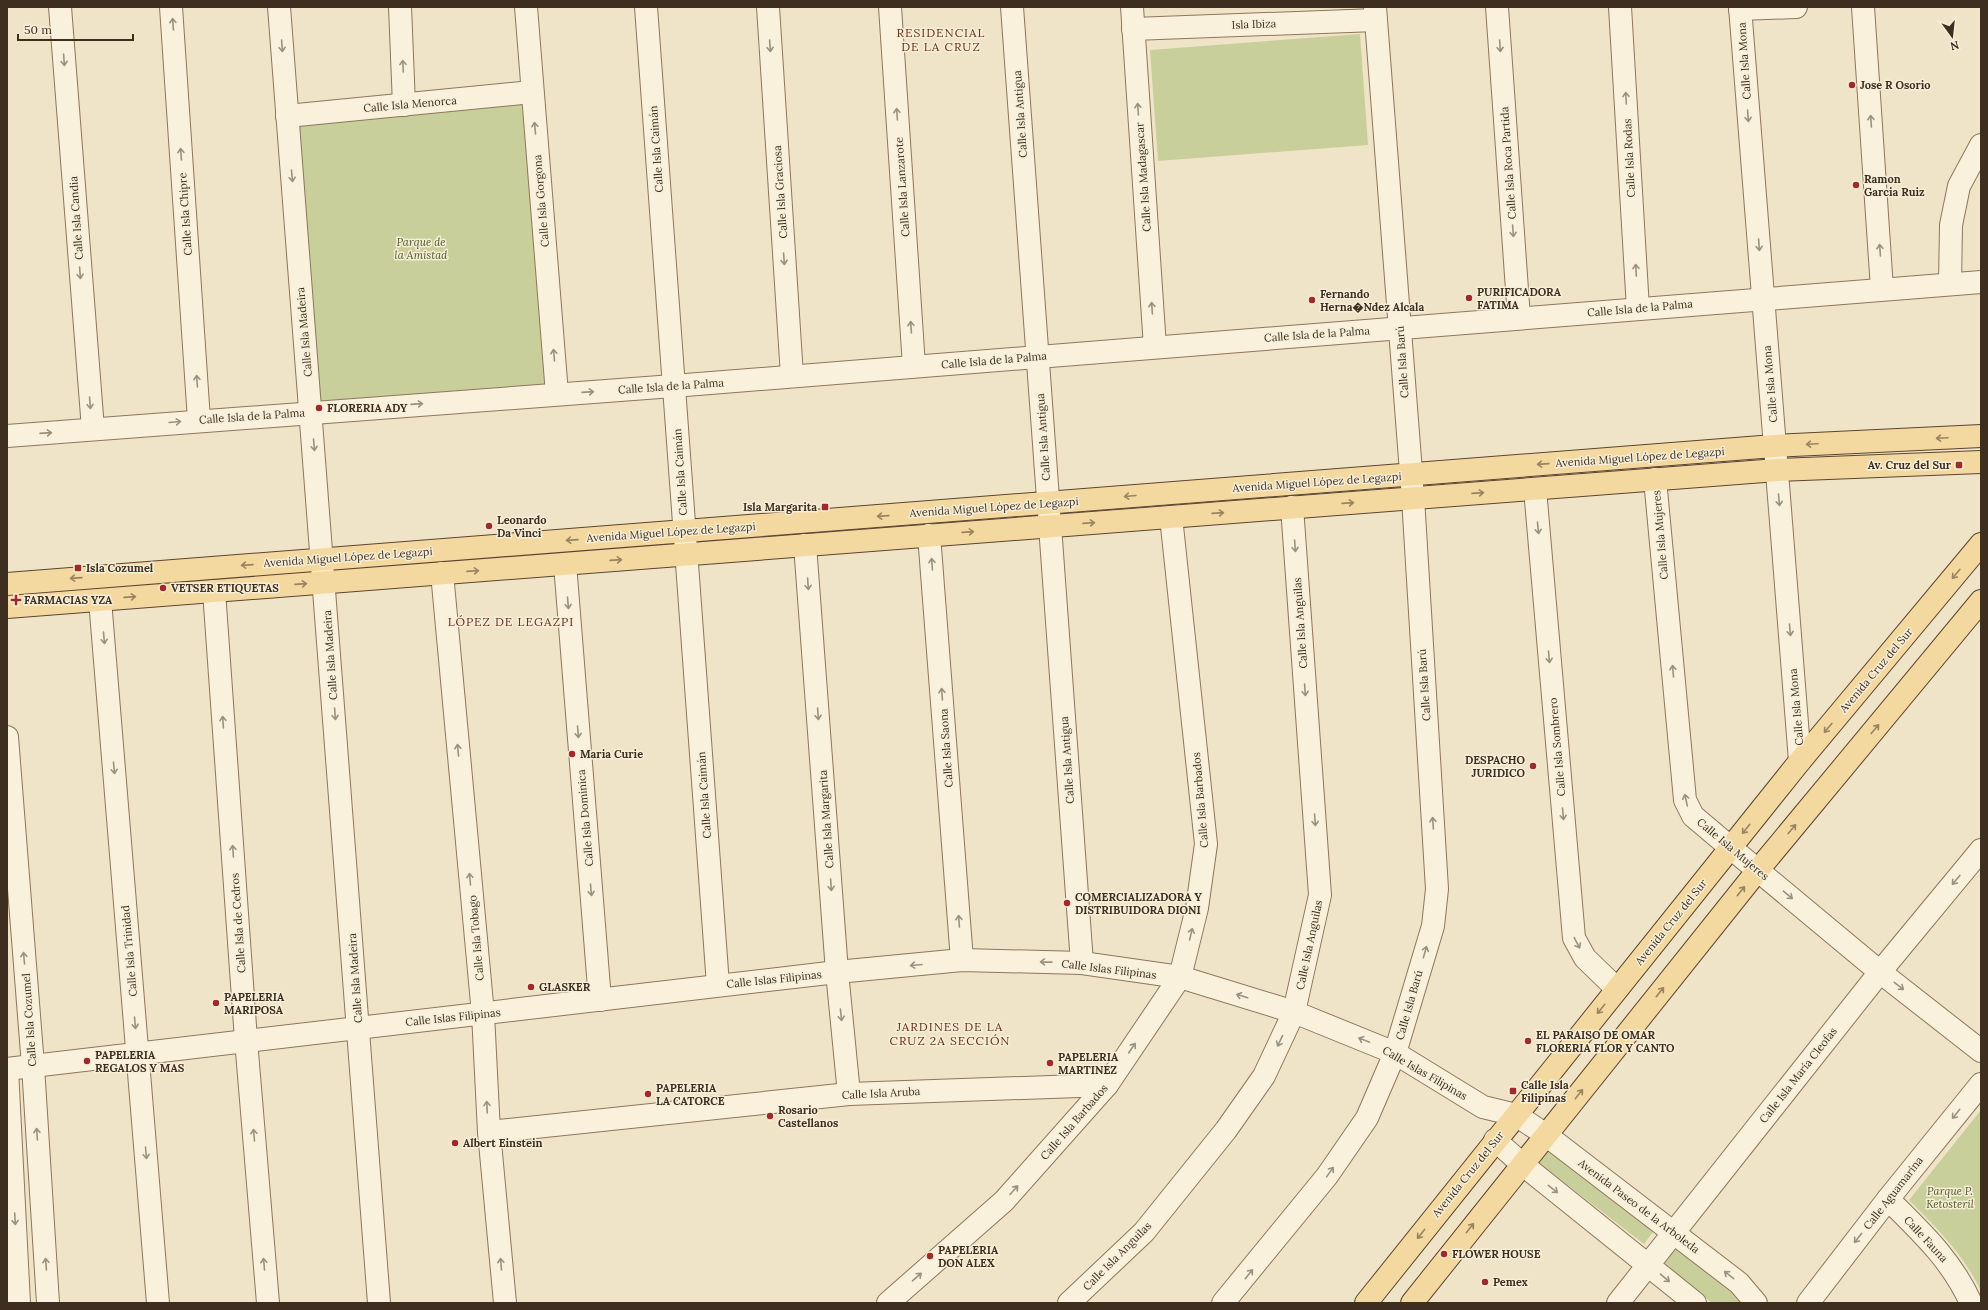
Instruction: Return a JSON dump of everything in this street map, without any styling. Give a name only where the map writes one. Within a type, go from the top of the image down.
[{"type":"main road","name":"Avenida Miguel López de Legazpi","points":[[7,584],[1774,446],[1981,436]]},
{"type":"main road","name":"Avenida Miguel López de Legazpi","points":[[7,607],[1654,479],[1777,470],[1981,462]]},
{"type":"main road","name":"Avenida Cruz del Sur","points":[[1366,1303],[1800,761],[1981,544]]},
{"type":"main road","points":[[1412,1303],[1758,870],[1981,601]]},
{"type":"street","name":"Calle Isla Candia","points":[[60,7],[92,429]]},
{"type":"street","name":"Calle Isla Chipre","points":[[171,7],[199,420]]},
{"type":"street","name":"Calle Isla Madeira","points":[[279,7],[380,1303]]},
{"type":"street","points":[[400,7],[404,105]]},
{"type":"street","name":"Calle Isla Gorgona","points":[[526,7],[557,394]]},
{"type":"street","name":"Calle Isla Caimán","points":[[646,7],[718,985]]},
{"type":"street","name":"Calle Isla Graciosa","points":[[768,7],[792,376]]},
{"type":"street","name":"Calle Isla Lanzarote","points":[[890,7],[914,366]]},
{"type":"street","name":"Calle Isla Antigua","points":[[1012,7],[1036,356],[1082,963]]},
{"type":"street","name":"Calle Isla Madagascar","points":[[1132,7],[1155,347]]},
{"type":"street","name":"Calle Isla Roca Partida","points":[[1497,7],[1519,318]]},
{"type":"street","name":"Calle Isla Rodas","points":[[1620,7],[1638,309]]},
{"type":"street","points":[[1740,8],[1796,7]]},
{"type":"street","points":[[1863,7],[1882,289]]},
{"type":"street","name":"Calle Isla Mona","points":[[1740,8],[1800,761]]},
{"type":"street","name":"Isla Ibiza","points":[[1133,29],[1375,14]]},
{"type":"street","name":"Calle Isla Barú","points":[[1223,1303],[1327,1176],[1367,1118],[1395,1053],[1433,926],[1437,889],[1413,498],[1375,14]]},
{"type":"street","name":"Calle Isla Menorca","points":[[287,116],[532,92]]},
{"type":"street","points":[[1950,284],[1951,225],[1959,186],[1981,145]]},
{"type":"street","name":"Calle Isla de la Palma","points":[[7,436],[199,420],[673,386],[1763,298],[1981,282]]},
{"type":"street","name":"Calle Isla Mujeres","points":[[1654,479],[1685,800],[1693,816],[1880,972],[1981,1051]]},
{"type":"street","name":"Calle Isla Sombrero","points":[[1535,489],[1574,938],[1585,958],[1617,989]]},
{"type":"street","name":"Calle Isla Anguilas","points":[[1069,1303],[1144,1232],[1226,1130],[1264,1076],[1294,1012],[1320,895],[1292,507]]},
{"type":"street","name":"Calle Isla Barbados","points":[[888,1303],[1004,1201],[1107,1085],[1180,977],[1197,908],[1206,844],[1171,517]]},
{"type":"street","name":"Calle Isla Saona","points":[[929,535],[962,960]]},
{"type":"street","name":"Calle Isla Margarita","points":[[805,545],[837,972],[849,1094]]},
{"type":"street","name":"Calle Isla Dominica","points":[[565,564],[600,1000]]},
{"type":"street","name":"Calle Isla Tobago","points":[[442,573],[483,1014],[489,1132],[505,1303]]},
{"type":"street","name":"Calle Isla de Cedros","points":[[214,591],[246,1040],[268,1303]]},
{"type":"street","name":"Calle Isla Trinidad","points":[[100,600],[158,1303]]},
{"type":"street","name":"Calle Isla Cozumel","points":[[7,737],[33,1066],[48,1303]]},
{"type":"street","name":"Calle Isla María Cleofas","points":[[1618,1303],[1880,972],[1981,850]]},
{"type":"street","name":"Calle Islas Filipinas","points":[[7,1069],[837,972],[962,960],[1082,963],[1180,977],[1294,1012],[1395,1053],[1483,1108],[1516,1115]]},
{"type":"street","points":[[7,1069],[19,1303]]},
{"type":"street","name":"Calle Aguamarina","points":[[1808,1303],[1888,1199],[1981,1084]]},
{"type":"street","name":"Calle Isla Aruba","points":[[489,1132],[849,1094],[1107,1085]]},
{"type":"street","name":"Avenida Paseo de la Arboleda","points":[[1516,1115],[1546,1135],[1739,1283],[1756,1303]]},
{"type":"street","points":[[1495,1140],[1522,1164],[1695,1303]]},
{"type":"street","name":"Calle Fauna","points":[[1888,1199],[1931,1241],[1946,1259],[1971,1303]]},
{"type":"green space","points":[[1360,34],[1368,145],[1158,161],[1150,50]]},
{"type":"green space","name":"Parque de la Amistad","points":[[527,98],[551,389],[316,407],[292,121]]},
{"type":"green space","name":"Parque P. Ketosteril","points":[[1981,1110],[1981,1291],[1966,1265],[1949,1242],[1909,1200]]},
{"type":"green space","points":[[1551,1147],[1656,1228],[1644,1244],[1539,1163]]},
{"type":"green space","points":[[1678,1245],[1748,1303],[1712,1303],[1664,1263]]},
{"type":"place","name":"Jose R Osorio","points":[[1852,85]]},
{"type":"place","name":"Ramon Garcia Ruiz","points":[[1856,185]]},
{"type":"place","name":"PURIFICADORA FATIMA","points":[[1469,298]]},
{"type":"place","name":"Fernando Herna�Ndez Alcala","points":[[1312,300]]},
{"type":"place","name":"FLORERIA ADY","points":[[319,408]]},
{"type":"place","name":"Av. Cruz del Sur","points":[[1959,465]]},
{"type":"place","name":"Isla Margarita","points":[[825,507]]},
{"type":"place","name":"Leonardo Da Vinci","points":[[489,526]]},
{"type":"place","name":"Isla Cozumel","points":[[78,568]]},
{"type":"place","name":"VETSER ETIQUETAS","points":[[163,588]]},
{"type":"place","name":"FARMACIAS YZA","points":[[16,600]]},
{"type":"place","name":"Maria Curie","points":[[572,754]]},
{"type":"place","name":"DESPACHO JURIDICO","points":[[1533,766]]},
{"type":"place","name":"COMERCIALIZADORA Y DISTRIBUIDORA DIONI","points":[[1067,903]]},
{"type":"place","name":"GLASKER","points":[[531,987]]},
{"type":"place","name":"PAPELERIA MARIPOSA","points":[[216,1003]]},
{"type":"place","name":"EL PARAISO DE OMAR FLORERIA FLOR Y CANTO","points":[[1528,1041]]},
{"type":"place","name":"PAPELERIA REGALOS Y MAS","points":[[87,1061]]},
{"type":"place","name":"PAPELERIA MARTINEZ","points":[[1050,1063]]},
{"type":"place","name":"Calle Isla Filipinas","points":[[1513,1091]]},
{"type":"place","name":"PAPELERIA LA CATORCE","points":[[648,1094]]},
{"type":"place","name":"Rosario Castellanos","points":[[770,1116]]},
{"type":"place","name":"Albert Einstein","points":[[455,1143]]},
{"type":"place","name":"FLOWER HOUSE","points":[[1444,1254]]},
{"type":"place","name":"PAPELERIA DON ALEX","points":[[930,1256]]},
{"type":"place","name":"Pemex","points":[[1485,1282]]},
{"type":"district","name":"RESIDENCIAL DE LA CRUZ","points":[[941,39]]},
{"type":"district","name":"LÓPEZ DE LEGAZPI","points":[[511,621]]},
{"type":"district","name":"JARDINES DE LA CRUZ 2A SECCIÓN","points":[[950,1033]]}]
